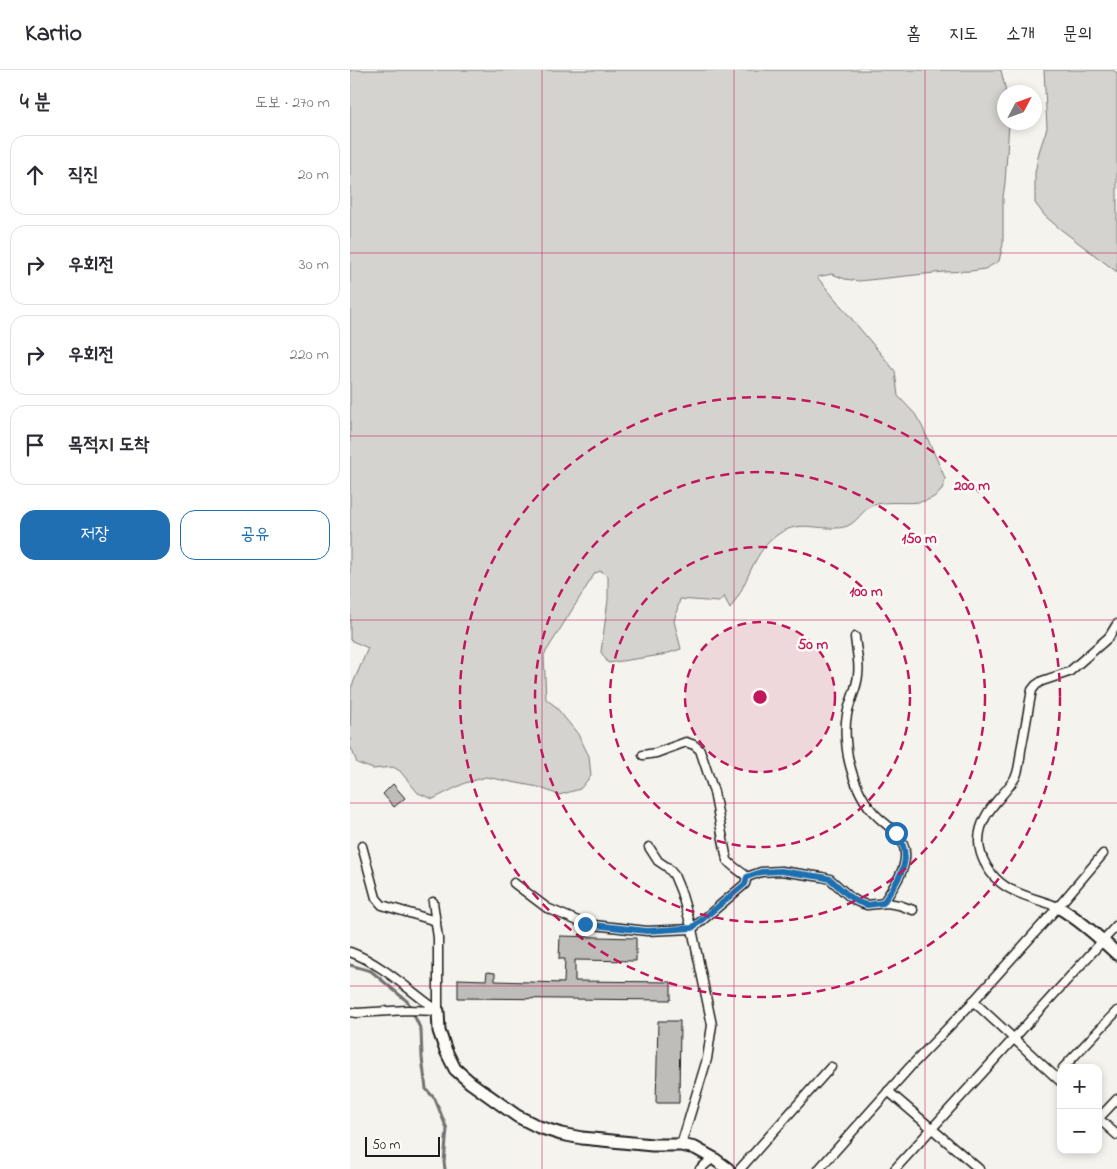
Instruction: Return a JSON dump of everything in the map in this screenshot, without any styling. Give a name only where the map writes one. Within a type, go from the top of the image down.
[{"type":"street","points":[[1117,624],[1109,637],[1069,672],[1042,681],[1032,690],[1017,775],[987,814],[978,840],[980,851],[986,864],[993,876],[1004,886],[1058,907],[1074,916],[1117,954]]},
{"type":"street","points":[[855,637],[858,675],[847,715],[846,728],[849,761],[858,787],[868,805],[901,839],[906,858],[901,876],[883,903]]},
{"type":"street","points":[[643,755],[656,753],[686,742],[700,750],[714,792],[727,860],[747,877]]},
{"type":"street","points":[[362,846],[376,898],[382,905],[436,921]]},
{"type":"street","points":[[649,847],[658,861],[674,875],[692,928],[712,1025],[706,1060],[681,1145]]},
{"type":"street","points":[[819,1169],[888,1091],[1058,907],[1103,854]]},
{"type":"street","points":[[747,877],[761,872],[781,871],[822,877],[830,879],[858,902],[867,905],[883,903],[899,905],[913,910]]},
{"type":"street","points":[[514,883],[547,908],[585,924],[647,931],[692,928],[745,884],[747,877]]},
{"type":"street","points":[[433,902],[438,938],[439,1031],[455,1069],[517,1116],[539,1127],[582,1138],[652,1145],[681,1145],[695,1148],[728,1169]]},
{"type":"street","points":[[895,1169],[1117,925]]},
{"type":"street","points":[[350,952],[378,966],[438,1011]]},
{"type":"street","points":[[973,1001],[1057,1079]]},
{"type":"street","points":[[350,1012],[438,1011]]},
{"type":"street","points":[[1067,1064],[1117,1011]]},
{"type":"street","points":[[740,1169],[831,1067]]},
{"type":"street","points":[[888,1091],[979,1169]]},
{"type":"street","points":[[1102,1115],[1117,1099]]},
{"type":"street","points":[[1102,1121],[1117,1135]]},
{"type":"street","points":[[700,1169],[713,1158]]},
{"type":"shaded area","points":[[350,70],[1001,70],[1004,85],[997,85],[997,130],[1009,130],[1003,197],[1003,244],[999,261],[985,269],[971,271],[859,281],[845,279],[832,274],[817,277],[895,371],[898,396],[915,414],[922,426],[945,478],[941,491],[925,501],[874,505],[848,526],[828,528],[801,526],[787,529],[780,533],[761,552],[730,609],[724,596],[719,602],[680,599],[674,621],[681,649],[662,655],[608,663],[601,652],[608,600],[608,576],[601,571],[595,573],[544,655],[546,699],[555,706],[578,734],[589,756],[591,776],[580,789],[559,795],[538,787],[486,777],[465,783],[433,799],[418,793],[400,771],[393,767],[373,769],[357,763],[350,745],[351,688],[368,648],[350,640]]},
{"type":"shaded area","points":[[1044,70],[1113,70],[1117,73],[1117,272],[1059,228],[1045,216],[1035,203],[1035,173],[1039,152],[1047,128]]},
{"type":"building","points":[[393,784],[405,798],[394,807],[383,794]]},
{"type":"building","points":[[560,936],[636,938],[636,961],[575,960],[575,981],[671,982],[671,1000],[458,998],[458,979],[486,980],[487,972],[495,973],[495,981],[564,983],[565,959],[559,959]]},
{"type":"building","points":[[658,1021],[680,1021],[679,1103],[656,1103]]},
{"type":"waterway","points":[[350,965],[371,971],[408,1002],[421,1030],[426,1089],[435,1099],[447,1129],[445,1169]]},
{"type":"route","points":[[585,924],[647,931],[692,928],[745,884],[747,877],[761,872],[781,871],[830,879],[858,902],[867,905],[883,903],[901,876],[906,858],[901,839],[896,833]]}]
